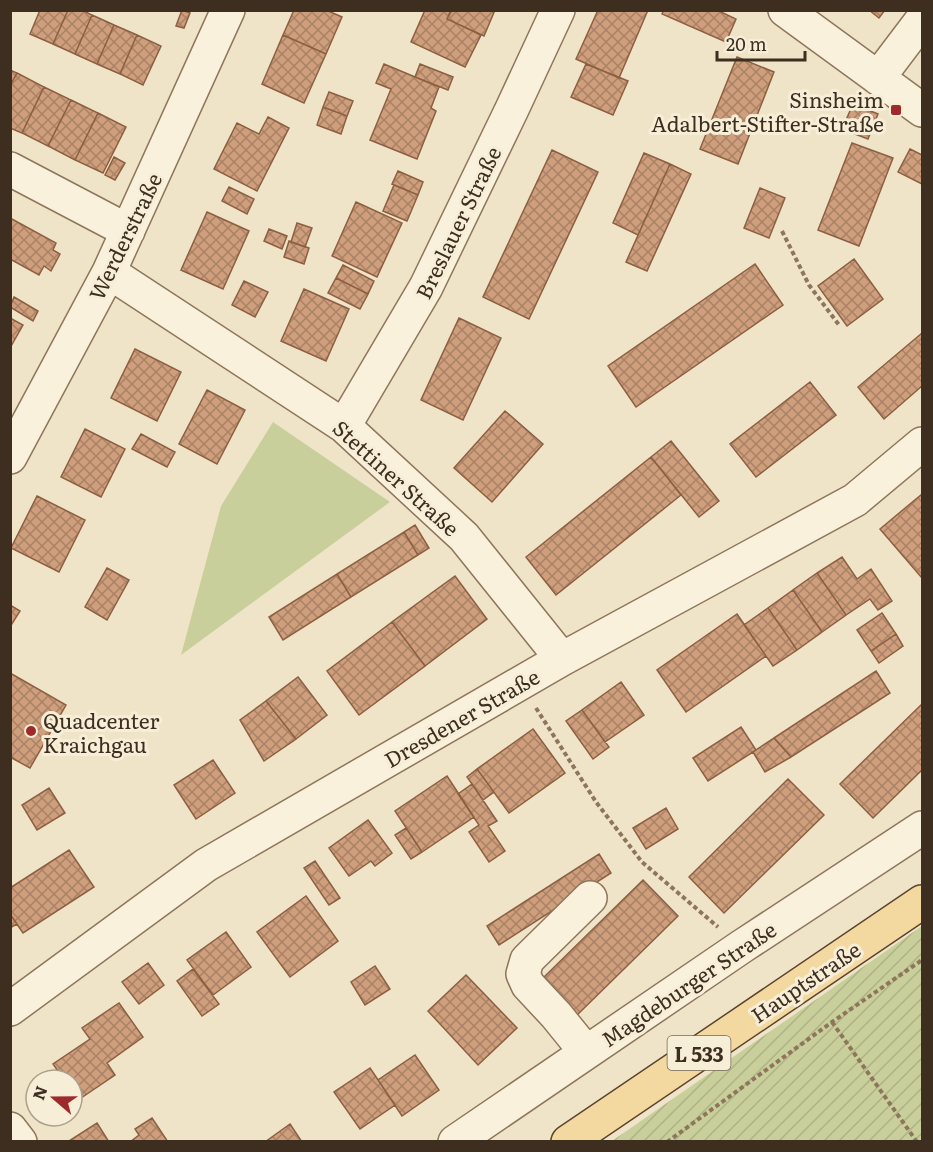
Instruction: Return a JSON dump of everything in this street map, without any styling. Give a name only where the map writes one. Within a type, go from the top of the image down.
[{"type":"main road","name":"Hauptstraße","points":[[568,1142],[922,902]]},
{"type":"street","name":"Werderstraße","points":[[10,457],[109,272],[228,10]]},
{"type":"street","name":"Breslauer Straße","points":[[344,426],[426,287],[558,10]]},
{"type":"street","points":[[784,10],[922,110]]},
{"type":"street","points":[[878,78],[922,20]]},
{"type":"street","points":[[10,168],[128,231]]},
{"type":"street","name":"Stettiner Straße","points":[[109,272],[344,426],[464,537],[562,659]]},
{"type":"street","name":"Dresdener Straße","points":[[10,1009],[206,866],[562,659],[855,500],[922,444]]},
{"type":"street","name":"Magdeburger Straße","points":[[454,1142],[741,947],[922,828]]},
{"type":"street","points":[[586,1052],[528,985],[523,974],[527,960],[590,898]]},
{"type":"street","points":[[10,1129],[20,1142]]},
{"type":"path","points":[[782,231],[809,285],[840,325]]},
{"type":"path","points":[[520,683],[596,802],[642,862],[741,947]]},
{"type":"path","points":[[667,1142],[832,1022],[922,960]]},
{"type":"path","points":[[832,1022],[917,1142]]},
{"type":"green space","points":[[273,422],[390,502],[181,655],[221,506]]},
{"type":"green space","points":[[922,926],[922,1141],[612,1141]]},
{"type":"building","points":[[40,10],[68,10],[53,44],[30,34]]},
{"type":"building","points":[[68,10],[82,10],[92,15],[75,54],[53,44]]},
{"type":"building","points":[[182,10],[190,13],[184,28],[176,26]]},
{"type":"building","points":[[294,10],[326,10],[342,17],[326,54],[283,35]]},
{"type":"building","points":[[425,10],[448,10],[451,12],[447,19],[481,35],[465,67],[411,42]]},
{"type":"building","points":[[451,10],[495,10],[484,36],[447,19]]},
{"type":"building","points":[[598,10],[648,10],[619,78],[576,59]]},
{"type":"building","points":[[664,10],[717,10],[736,19],[726,42],[662,14]]},
{"type":"building","points":[[869,10],[885,10],[879,18]]},
{"type":"building","points":[[92,15],[114,25],[97,64],[75,54]]},
{"type":"building","points":[[114,25],[137,35],[120,74],[97,64]]},
{"type":"building","points":[[137,35],[161,46],[143,85],[120,74]]},
{"type":"building","points":[[283,35],[326,54],[304,103],[262,84]]},
{"type":"building","points":[[737,57],[774,72],[738,164],[700,149]]},
{"type":"building","points":[[384,64],[439,87],[431,108],[436,111],[417,159],[370,140],[391,89],[376,83]]},
{"type":"building","points":[[420,64],[453,77],[448,90],[415,77]]},
{"type":"building","points":[[586,64],[628,81],[613,115],[571,97]]},
{"type":"building","points":[[10,70],[17,73],[10,86]]},
{"type":"building","points":[[17,73],[44,87],[22,133],[10,128],[10,86]]},
{"type":"building","points":[[44,87],[71,100],[48,146],[22,133]]},
{"type":"building","points":[[329,92],[353,101],[347,116],[323,107]]},
{"type":"building","points":[[71,100],[98,113],[75,160],[48,146]]},
{"type":"building","points":[[853,104],[878,114],[868,139],[842,129]]},
{"type":"building","points":[[323,107],[347,116],[341,134],[317,125]]},
{"type":"building","points":[[98,113],[126,127],[103,173],[75,160]]},
{"type":"building","points":[[268,117],[289,128],[257,191],[214,169],[237,123],[259,134]]},
{"type":"building","points":[[852,143],[893,158],[859,246],[818,230]]},
{"type":"building","points":[[910,149],[922,155],[922,184],[898,172]]},
{"type":"building","points":[[552,150],[598,172],[529,319],[483,297]]},
{"type":"building","points":[[644,153],[670,164],[638,235],[613,223]]},
{"type":"building","points":[[114,157],[125,163],[115,180],[105,175]]},
{"type":"building","points":[[670,164],[691,174],[647,271],[626,262]]},
{"type":"building","points":[[398,171],[423,182],[418,195],[392,184]]},
{"type":"building","points":[[394,185],[418,195],[407,221],[383,211]]},
{"type":"building","points":[[229,187],[254,199],[247,214],[222,201]]},
{"type":"building","points":[[760,188],[785,198],[769,238],[744,228]]},
{"type":"building","points":[[356,202],[402,223],[377,277],[332,256]]},
{"type":"building","points":[[207,212],[249,231],[223,289],[181,270]]},
{"type":"building","points":[[10,218],[56,243],[53,250],[60,254],[51,271],[44,266],[39,275],[10,259]]},
{"type":"building","points":[[297,223],[312,228],[305,247],[291,242]]},
{"type":"building","points":[[269,229],[287,236],[282,249],[264,241]]},
{"type":"building","points":[[289,241],[309,248],[304,264],[284,257]]},
{"type":"building","points":[[854,259],[883,299],[847,326],[818,286]]},
{"type":"building","points":[[755,264],[783,305],[636,407],[608,366]]},
{"type":"building","points":[[343,265],[374,281],[368,294],[336,278]]},
{"type":"building","points":[[336,278],[368,294],[360,309],[328,293]]},
{"type":"building","points":[[244,281],[268,292],[255,317],[232,305]]},
{"type":"building","points":[[304,289],[349,309],[326,361],[281,341]]},
{"type":"building","points":[[14,297],[38,311],[33,321],[10,307]]},
{"type":"building","points":[[10,318],[23,325],[10,348]]},
{"type":"building","points":[[459,318],[501,338],[463,420],[421,400]]},
{"type":"building","points":[[922,333],[922,386],[884,419],[858,387]]},
{"type":"building","points":[[135,349],[181,372],[157,421],[111,398]]},
{"type":"building","points":[[810,382],[836,415],[756,477],[730,444]]},
{"type":"building","points":[[207,390],[245,410],[217,464],[179,444]]},
{"type":"building","points":[[505,411],[543,444],[492,502],[454,468]]},
{"type":"building","points":[[85,429],[125,449],[101,497],[61,477]]},
{"type":"building","points":[[141,434],[175,452],[167,467],[132,449]]},
{"type":"building","points":[[671,441],[719,501],[699,517],[651,457]]},
{"type":"building","points":[[651,457],[681,495],[556,595],[526,557]]},
{"type":"building","points":[[922,494],[922,578],[880,529]]},
{"type":"building","points":[[37,496],[85,520],[59,572],[11,548]]},
{"type":"building","points":[[415,525],[429,548],[418,555],[404,532]]},
{"type":"building","points":[[404,532],[418,555],[351,597],[337,574]]},
{"type":"building","points":[[842,557],[857,579],[871,569],[892,601],[878,610],[870,599],[846,615],[817,573]]},
{"type":"building","points":[[107,568],[129,580],[107,620],[85,607]]},
{"type":"building","points":[[817,573],[846,615],[822,632],[793,590]]},
{"type":"building","points":[[337,574],[351,597],[283,640],[269,617]]},
{"type":"building","points":[[455,576],[487,619],[425,666],[392,622]]},
{"type":"building","points":[[793,590],[822,632],[797,650],[768,608]]},
{"type":"building","points":[[10,605],[20,611],[10,627]]},
{"type":"building","points":[[768,608],[797,650],[773,666],[744,625]]},
{"type":"building","points":[[882,613],[896,634],[871,651],[857,630]]},
{"type":"building","points":[[737,614],[766,656],[686,712],[657,670]]},
{"type":"building","points":[[392,622],[425,666],[359,715],[327,671]]},
{"type":"building","points":[[896,634],[903,646],[879,663],[871,651]]},
{"type":"building","points":[[876,671],[890,693],[791,757],[774,738]]},
{"type":"building","name":"Quadcenter Kraichgau","points":[[10,673],[66,705],[30,768],[10,757]]},
{"type":"building","points":[[298,677],[327,715],[296,739],[266,701]]},
{"type":"building","points":[[621,682],[644,715],[605,742],[582,710]]},
{"type":"building","points":[[266,701],[296,739],[264,761],[240,720]]},
{"type":"building","points":[[922,704],[922,770],[873,818],[840,784]]},
{"type":"building","points":[[582,710],[609,747],[593,759],[566,721]]},
{"type":"building","points":[[741,727],[756,750],[708,781],[693,758]]},
{"type":"building","points":[[533,729],[565,773],[509,813],[477,769]]},
{"type":"building","points":[[774,738],[791,757],[765,772],[753,752]]},
{"type":"building","points":[[213,760],[235,793],[196,819],[174,785]]},
{"type":"building","points":[[477,769],[494,792],[483,800],[467,777]]},
{"type":"building","points":[[447,776],[474,817],[422,852],[395,811]]},
{"type":"building","points":[[788,779],[824,815],[724,913],[689,877]]},
{"type":"building","points":[[472,784],[497,821],[488,826],[505,851],[489,862],[469,832],[479,825],[458,794]]},
{"type":"building","points":[[49,788],[65,813],[37,830],[22,805]]},
{"type":"building","points":[[666,808],[678,829],[646,849],[633,828]]},
{"type":"building","points":[[368,820],[392,853],[375,866],[371,861],[349,876],[329,848]]},
{"type":"building","points":[[406,828],[422,852],[411,859],[395,835]]},
{"type":"building","points":[[69,850],[94,887],[23,933],[10,914],[10,888]]},
{"type":"building","points":[[599,854],[611,873],[499,945],[487,926]]},
{"type":"building","points":[[315,861],[340,898],[329,905],[304,868]]},
{"type":"building","points":[[643,880],[678,916],[575,1017],[540,981]]},
{"type":"building","points":[[306,896],[338,941],[290,977],[257,932]]},
{"type":"building","points":[[10,914],[17,924],[10,928]]},
{"type":"building","points":[[226,932],[251,967],[213,995],[187,960]]},
{"type":"building","points":[[148,963],[164,985],[139,1004],[122,982]]},
{"type":"building","points":[[375,966],[390,989],[365,1005],[351,982]]},
{"type":"building","points":[[193,969],[219,1004],[202,1016],[177,981]]},
{"type":"building","points":[[466,975],[517,1028],[478,1065],[428,1011]]},
{"type":"building","points":[[119,1003],[143,1037],[107,1063],[115,1075],[84,1096],[84,1068],[56,1068],[53,1064],[90,1039],[82,1028]]},
{"type":"building","points":[[415,1055],[439,1090],[402,1116],[378,1080]]},
{"type":"building","points":[[370,1068],[395,1105],[360,1129],[334,1092]]},
{"type":"building","points":[[152,1118],[168,1142],[130,1142],[139,1135],[135,1129]]},
{"type":"building","points":[[97,1123],[109,1142],[69,1142],[69,1141]]},
{"type":"building","points":[[290,1124],[302,1142],[265,1142]]},
{"type":"place","name":"Sinsheim Adalbert-Stifter-Straße","points":[[896,110]]},
{"type":"place","name":"Quadcenter Kraichgau","points":[[31,731]]}]
